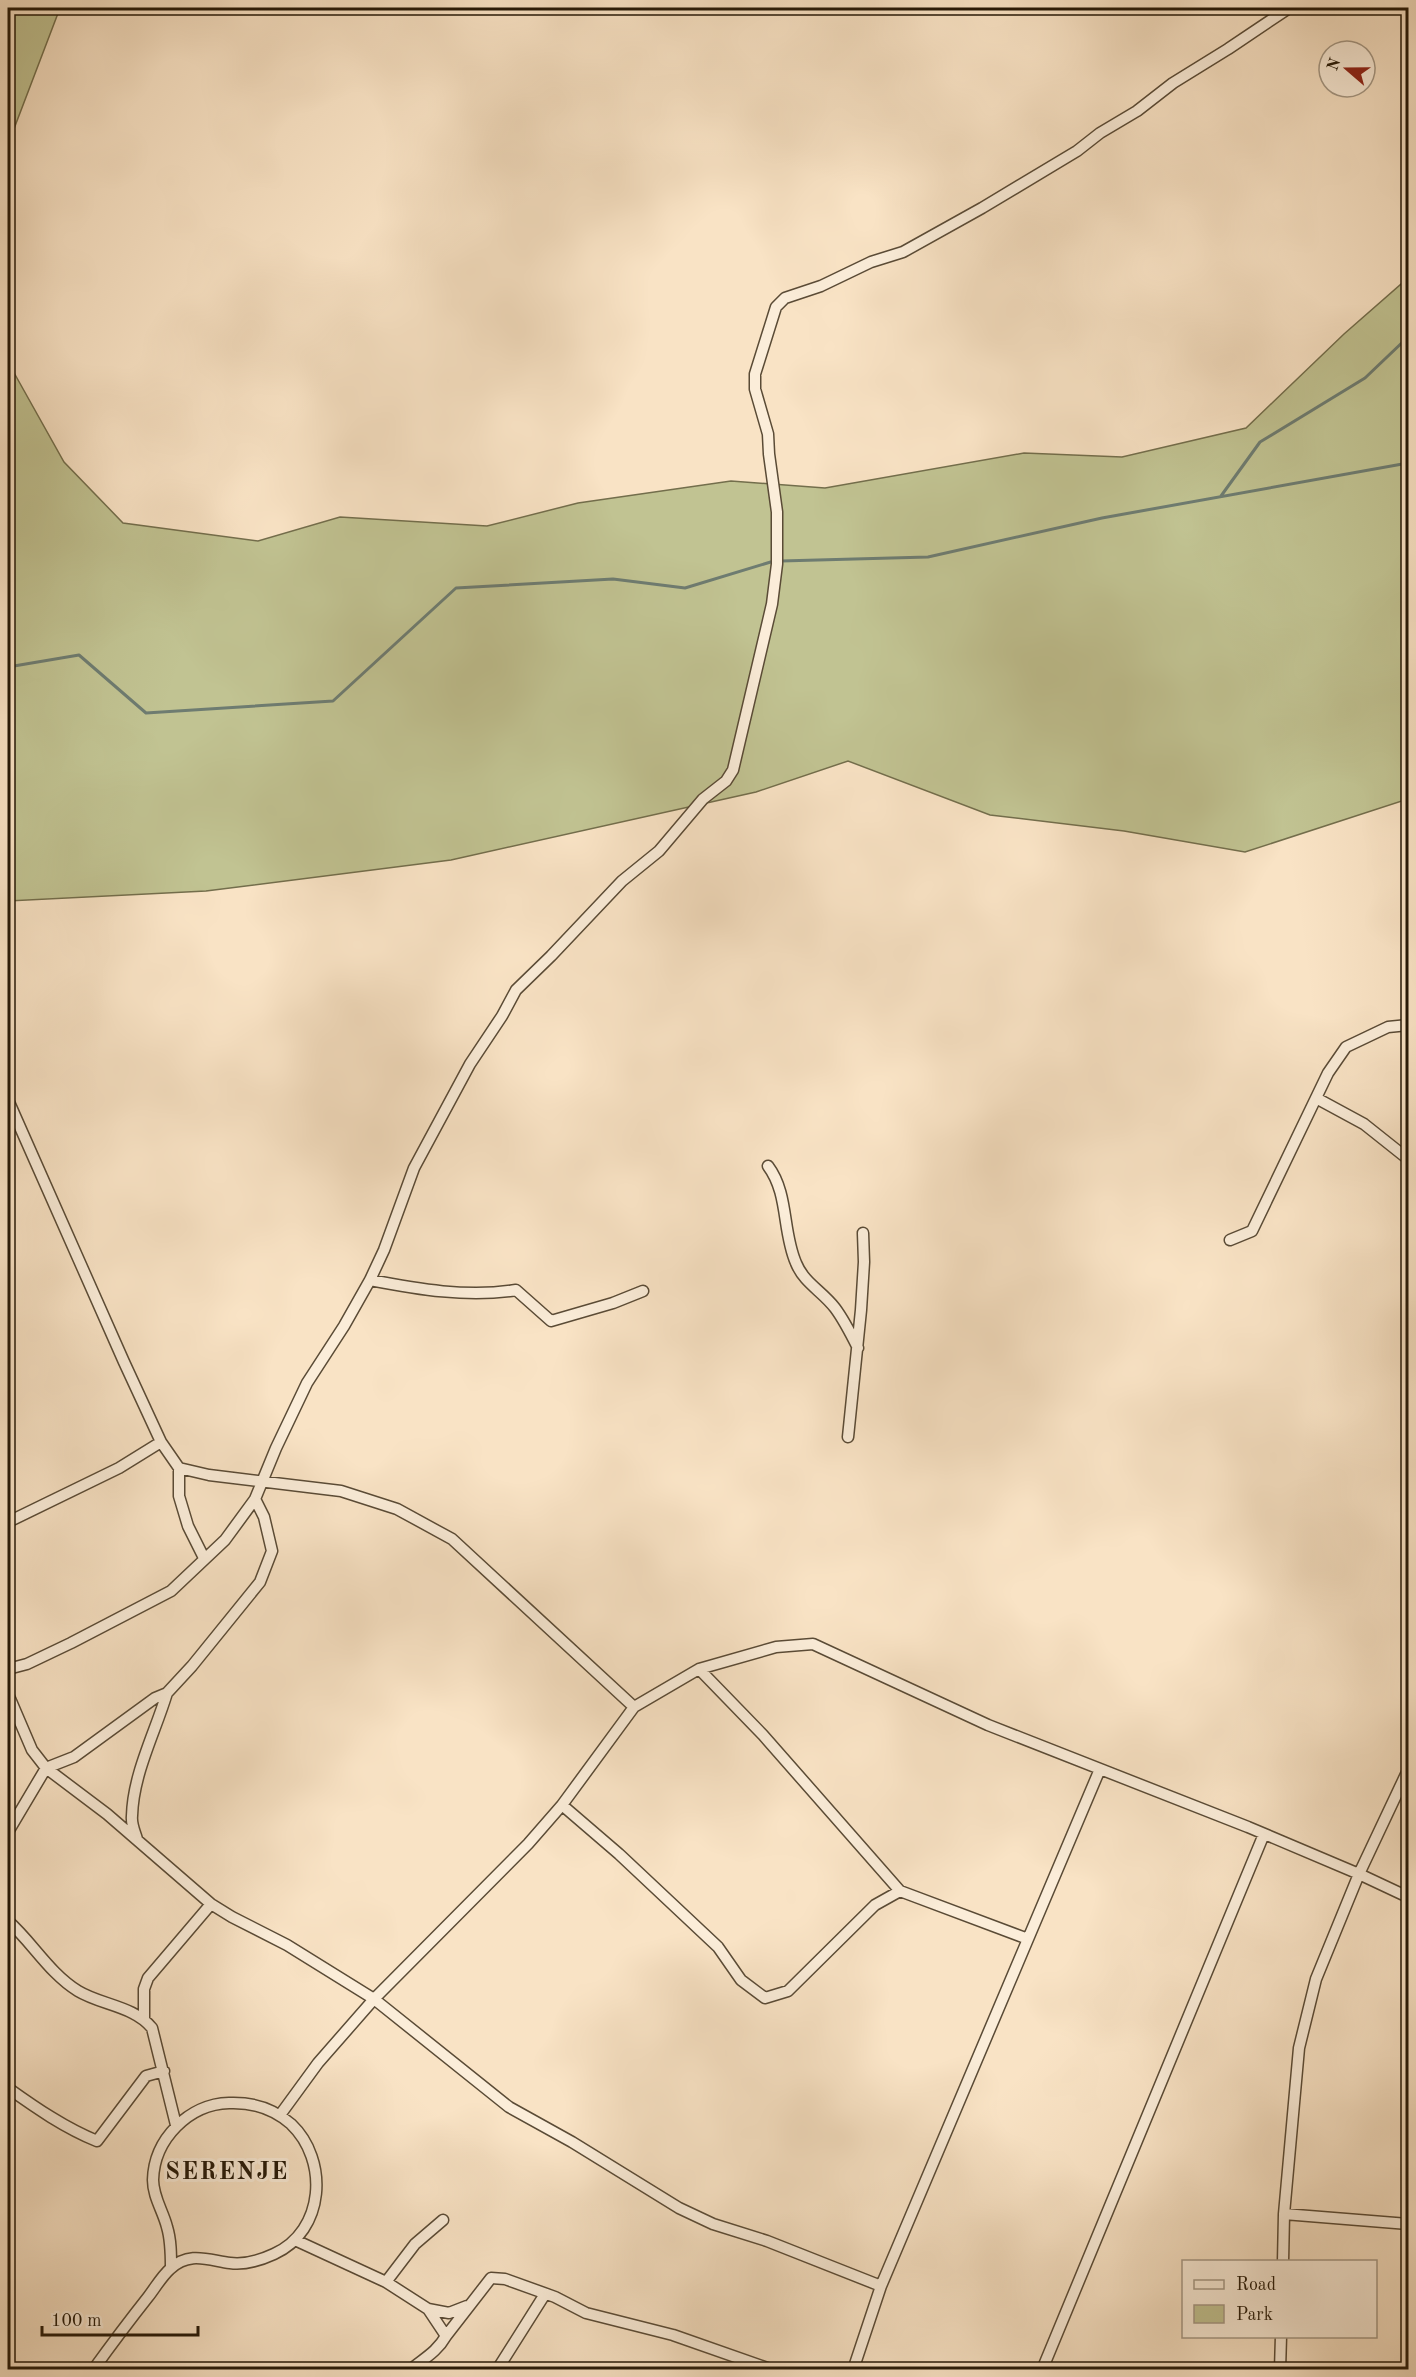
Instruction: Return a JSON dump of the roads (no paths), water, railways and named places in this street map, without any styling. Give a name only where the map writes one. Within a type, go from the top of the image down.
[{"type":"street","points":[[8,1670],[63,1647],[171,1591],[225,1540],[255,1499],[261,1481],[307,1383],[344,1326],[370,1280],[384,1250],[414,1168],[470,1064],[502,1016],[516,990],[622,881],[659,850],[703,799],[726,781],[733,770],[772,604],[777,564],[777,512],[768,434],[755,389],[755,374],[776,307],[785,298],[821,286],[871,262],[903,252],[982,208],[1077,151],[1137,111],[1173,83],[1289,8]]},
{"type":"street","points":[[1230,1240],[1252,1232],[1328,1073],[1346,1047],[1388,1027],[1408,1026]]},
{"type":"street","points":[[1316,1098],[1364,1124],[1408,1159]]},
{"type":"street","points":[[8,1100],[161,1442],[179,1468],[179,1497],[188,1526],[204,1558]]},
{"type":"street","points":[[768,1166],[774,1173],[782,1196],[790,1245],[796,1263],[808,1284],[834,1307],[858,1348]]},
{"type":"street","points":[[848,1437],[858,1348],[864,1262],[863,1233]]},
{"type":"street","points":[[370,1280],[453,1291],[499,1293],[516,1290],[551,1321],[613,1303],[643,1291]]},
{"type":"street","points":[[8,1522],[119,1468],[161,1442]]},
{"type":"street","points":[[179,1468],[209,1475],[341,1491],[397,1509],[452,1539],[634,1707]]},
{"type":"street","points":[[137,1840],[131,1818],[137,1784],[167,1693],[192,1666],[260,1582],[272,1551],[264,1517],[255,1499]]},
{"type":"street","points":[[280,2115],[318,2063],[374,1999],[458,1916],[562,1805],[634,1707],[699,1669],[776,1647],[813,1644],[988,1725],[1264,1834],[1408,1897]]},
{"type":"street","points":[[699,1669],[763,1735],[900,1890],[1028,1938]]},
{"type":"street","points":[[8,1832],[46,1768],[74,1757],[155,1698],[167,1693]]},
{"type":"street","points":[[8,1694],[32,1750],[46,1768],[137,1840],[211,1904],[287,1945],[374,1999],[509,2108],[572,2142],[679,2208],[713,2224],[767,2241],[881,2286]]},
{"type":"street","points":[[853,2370],[881,2286],[1100,1769]]},
{"type":"street","points":[[1283,2260],[1284,2214],[1299,2048],[1316,1979],[1359,1874],[1408,1770]]},
{"type":"street","points":[[562,1805],[619,1854],[718,1947],[741,1980],[765,1998],[788,1991],[875,1905],[900,1890]]},
{"type":"street","points":[[1042,2370],[1264,1834]]},
{"type":"street","points":[[144,2018],[144,1989],[148,1978],[211,1904]]},
{"type":"street","points":[[8,1921],[30,1946],[77,1990],[144,2018],[152,2028],[176,2125]]},
{"type":"street","points":[[8,2088],[45,2114],[81,2135],[97,2141],[146,2076],[164,2071]]},
{"type":"street","points":[[93,2370],[171,2268],[190,2257],[231,2263],[255,2262],[276,2254],[295,2240],[311,2217],[318,2189],[314,2160],[301,2134],[280,2115],[267,2108],[244,2102],[219,2103],[196,2111],[176,2125],[158,2155],[153,2180],[157,2204],[167,2226],[171,2244],[171,2268]]},
{"type":"street","points":[[1284,2214],[1408,2224]]},
{"type":"street","points":[[386,2282],[414,2244],[443,2220]]},
{"type":"street","points":[[295,2240],[386,2282],[428,2309],[449,2313],[469,2305]]},
{"type":"street","points":[[410,2370],[441,2344],[491,2278],[505,2279],[586,2313],[672,2334],[773,2370]]},
{"type":"street","points":[[497,2370],[545,2294]]},
{"type":"street","points":[[428,2309],[446,2336]]},
{"type":"street","points":[[1280,2370],[1281,2338]]},
{"type":"waterway","points":[[1221,496],[1260,442],[1365,378],[1408,337]]},
{"type":"waterway","points":[[781,561],[928,557],[1102,518],[1408,463]]},
{"type":"waterway","points":[[8,667],[79,655],[146,713],[333,701],[456,588],[613,579],[685,588],[774,561]]},
{"type":"district","name":"SERENJE","points":[[227,2171]]}]
